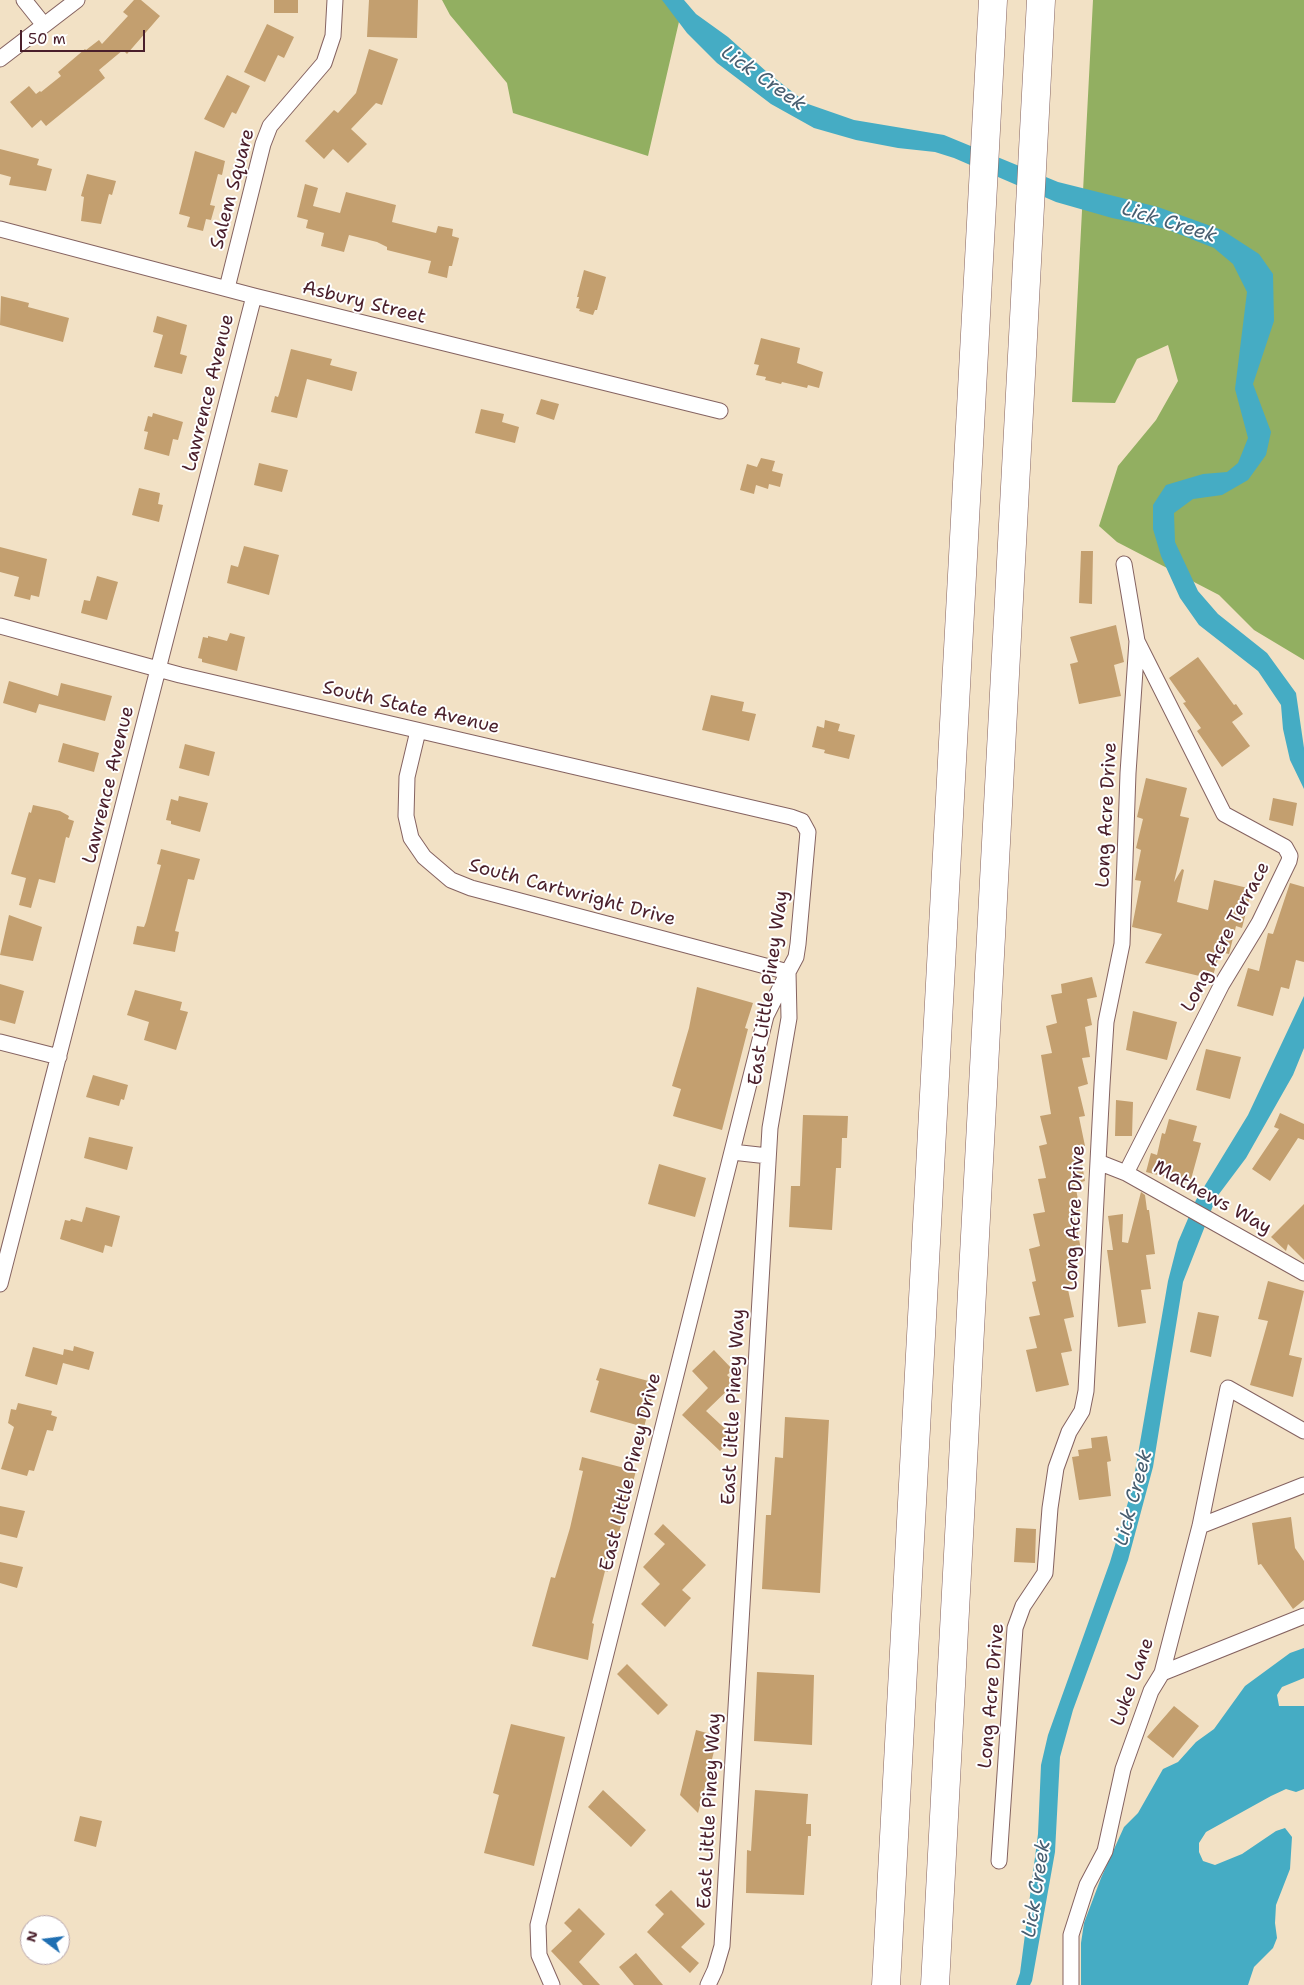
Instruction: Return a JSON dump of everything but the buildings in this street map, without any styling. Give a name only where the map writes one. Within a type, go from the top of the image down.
[{"type":"highway","points":[[886,1985],[993,0]]},
{"type":"highway","points":[[935,1985],[1041,0]]},
{"type":"street","points":[[24,0],[44,25]]},
{"type":"street","points":[[0,59],[77,0]]},
{"type":"street","name":"Salem Square","points":[[227,288],[263,144],[270,126],[324,63],[333,36],[335,0]]},
{"type":"street","name":"Asbury Street","points":[[0,229],[254,296],[720,411]]},
{"type":"street","name":"Lawrence Avenue","points":[[0,1284],[160,668],[254,296]]},
{"type":"street","name":"Long Acre Drive","points":[[999,1860],[1015,1628],[1022,1606],[1045,1573],[1050,1508],[1056,1468],[1063,1446],[1078,1419],[1085,1400],[1106,1022],[1122,944],[1128,773],[1137,641],[1124,564]]},
{"type":"street","name":"South State Avenue","points":[[0,626],[180,674],[791,817],[802,821],[808,832]]},
{"type":"street","name":"Long Acre Terrace","points":[[1126,1173],[1222,984],[1259,923],[1290,856],[1286,847],[1224,814],[1137,641]]},
{"type":"street","name":"South Cartwright Drive","points":[[418,731],[407,777],[406,816],[411,838],[424,857],[451,880],[471,888],[788,972]]},
{"type":"street","name":"East Little Piney Way","points":[[708,1985],[716,1970],[722,1946],[768,1156],[773,1104],[789,1018],[788,972],[796,957],[798,944],[808,832]]},
{"type":"street","name":"East Little Piney Drive","points":[[552,1985],[538,1955],[538,1925],[766,1016],[788,972]]},
{"type":"street","points":[[0,1042],[59,1057]]},
{"type":"street","points":[[732,1152],[768,1156]]},
{"type":"street","name":"Mathews Way","points":[[1098,1162],[1126,1173],[1304,1273]]},
{"type":"street","name":"Luke Lane","points":[[1070,1985],[1071,1935],[1087,1885],[1104,1851],[1123,1769],[1151,1692],[1162,1673],[1200,1526],[1228,1388],[1304,1430]]},
{"type":"street","points":[[1200,1526],[1304,1485]]},
{"type":"street","points":[[1162,1673],[1304,1616]]},
{"type":"green space","points":[[442,0],[684,0],[648,156],[513,113],[507,83],[450,15]]},
{"type":"green space","points":[[1093,0],[1304,0],[1304,660],[1254,630],[1219,595],[1117,542],[1099,526],[1118,466],[1156,420],[1178,381],[1168,345],[1137,359],[1115,403],[1072,402]]},
{"type":"water","name":"Lick Creek","points":[[662,0],[684,0],[696,14],[728,37],[768,73],[808,104],[854,120],[944,135],[1058,182],[1158,207],[1222,230],[1259,254],[1273,274],[1274,321],[1253,384],[1271,432],[1266,455],[1248,480],[1222,495],[1193,499],[1174,513],[1175,542],[1198,591],[1218,614],[1267,653],[1296,693],[1304,748],[1304,789],[1290,760],[1283,729],[1281,705],[1258,671],[1199,625],[1180,598],[1161,556],[1153,529],[1153,505],[1166,485],[1203,474],[1227,472],[1238,463],[1248,438],[1235,389],[1247,292],[1233,264],[1214,248],[1166,229],[1112,218],[1056,202],[954,158],[935,152],[898,148],[856,140],[814,128],[771,104],[717,63],[687,33]]},
{"type":"water","name":"Lick Creek","points":[[1304,996],[1304,1048],[1293,1075],[1246,1158],[1216,1198],[1183,1282],[1153,1467],[1128,1560],[1073,1710],[1060,1757],[1055,1852],[1032,1981],[1030,1985],[1016,1985],[1020,1973],[1038,1834],[1041,1765],[1048,1735],[1110,1562],[1132,1489],[1168,1281],[1178,1242],[1196,1200],[1248,1115]]},
{"type":"water","points":[[1304,1648],[1304,1678],[1282,1687],[1277,1695],[1279,1706],[1304,1706],[1304,1789],[1296,1792],[1286,1789],[1271,1796],[1206,1832],[1199,1843],[1199,1852],[1203,1861],[1215,1865],[1242,1854],[1276,1831],[1285,1828],[1292,1837],[1290,1869],[1276,1905],[1275,1923],[1277,1938],[1273,1948],[1254,1967],[1248,1985],[1081,1985],[1081,1943],[1084,1923],[1101,1878],[1124,1827],[1138,1813],[1163,1769],[1178,1762],[1196,1742],[1214,1729],[1245,1686],[1290,1653]]}]
